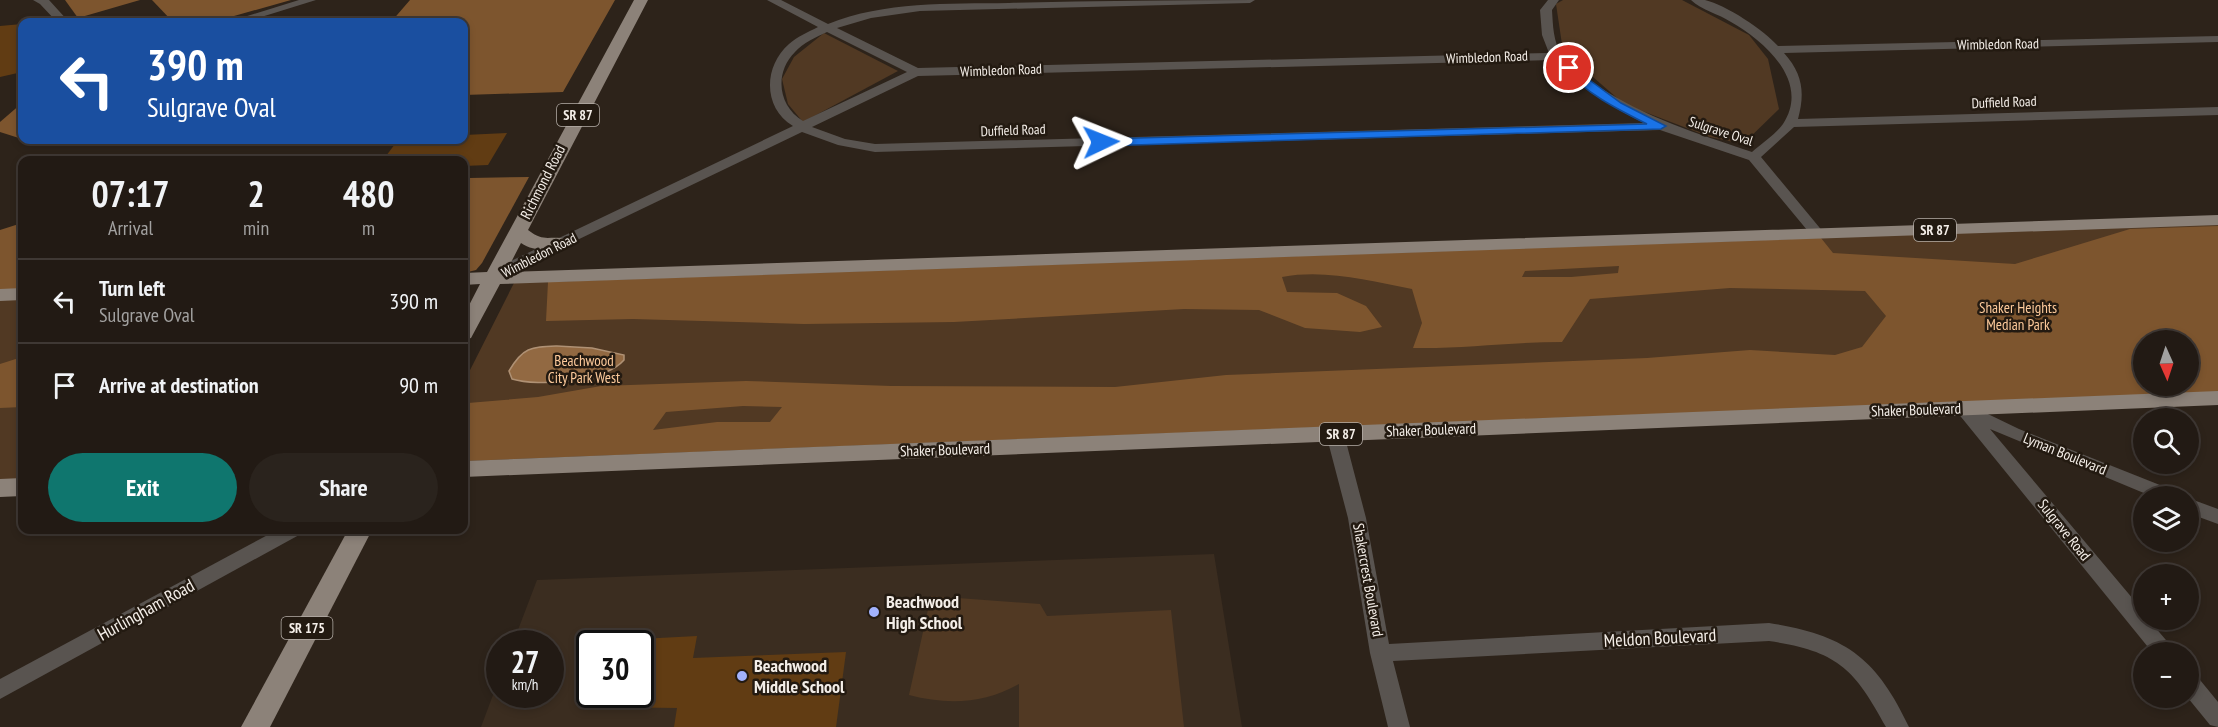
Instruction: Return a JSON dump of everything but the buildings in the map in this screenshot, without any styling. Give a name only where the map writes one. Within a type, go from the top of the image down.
[{"type":"main road","name":"Richmond Road","points":[[468,325],[641,0]]},
{"type":"main road","name":"SR 87","points":[[493,278],[2218,220]]},
{"type":"main road","points":[[518,231],[535,244],[560,243]]},
{"type":"main road","points":[[468,279],[493,278]]},
{"type":"main road","points":[[0,295],[18,294]]},
{"type":"main road","name":"Shaker Boulevard","points":[[468,469],[2218,398]]},
{"type":"main road","points":[[0,488],[18,487]]},
{"type":"main road","name":"SR 175","points":[[255,727],[358,534]]},
{"type":"street","points":[[38,0],[44,1],[59,18]]},
{"type":"street","points":[[248,18],[310,0]]},
{"type":"street","points":[[772,0],[916,72]]},
{"type":"street","points":[[801,127],[783,111],[776,100],[775,84],[780,63],[795,46],[828,28],[870,14],[920,8],[1250,0]]},
{"type":"street","name":"Sulgrave Oval","points":[[1554,0],[1546,10],[1548,36],[1556,56],[1581,80],[1618,105],[1661,126],[1754,157],[1816,233]]},
{"type":"street","points":[[1696,0],[1720,10],[1777,50],[1795,79],[1798,101],[1790,123],[1754,157]]},
{"type":"street","name":"Wimbledon Road","points":[[1777,50],[2218,39]]},
{"type":"street","name":"Wimbledon Road","points":[[493,278],[518,263],[916,72],[1556,56]]},
{"type":"street","name":"Duffield Road","points":[[1790,123],[2218,111]]},
{"type":"street","name":"Duffield Road","points":[[801,127],[832,140],[851,144],[875,148],[914,148],[1661,126]]},
{"type":"street","name":"Lyman Boulevard","points":[[1963,408],[2013,433],[2143,486]]},
{"type":"street","name":"Sulgrave Road","points":[[1963,408],[2156,642]]},
{"type":"street","name":"Shakercrest Boulevard","points":[[1335,434],[1358,518],[1380,653],[1399,727]]},
{"type":"street","points":[[2199,509],[2218,517]]},
{"type":"street","name":"Hurlingham Road","points":[[0,690],[285,534]]},
{"type":"street","name":"Meldon Boulevard","points":[[1380,653],[1769,632],[1801,636],[1838,651],[1864,672],[1898,727]]},
{"type":"street","points":[[2199,695],[2218,718]]},
{"type":"shaded area","points":[[557,346],[592,348],[624,355],[624,360],[602,373],[571,381],[538,382],[512,379],[509,371],[523,353],[534,348]]},
{"type":"shaded area","name":"Beachwood High School","points":[[1214,554],[1242,727],[481,727],[488,708],[564,708],[564,630],[518,630],[537,580]]},
{"type":"green space","points":[[65,0],[140,0],[78,18]]},
{"type":"green space","points":[[152,0],[291,0],[227,18],[169,18]]},
{"type":"green space","points":[[410,0],[615,0],[563,92],[468,95],[468,18],[394,18]]},
{"type":"green space","points":[[1563,0],[1682,0],[1749,35],[1768,59],[1779,109],[1743,144],[1710,137],[1624,104],[1563,51],[1556,4]]},
{"type":"green space","points":[[824,33],[898,71],[803,122],[788,104],[782,79],[794,57]]},
{"type":"green space","points":[[18,106],[18,138],[0,132],[0,122]]},
{"type":"green space","points":[[529,177],[482,263],[476,270],[468,272],[468,179]]},
{"type":"green space","name":"Beachwood City Park West","points":[[2218,220],[2218,398],[468,469],[468,374],[515,281]]},
{"type":"green space","points":[[18,224],[18,289],[0,290],[0,230]]},
{"type":"green space","name":"Shaker Heights Median Park","points":[[2218,226],[2218,392],[2199,393],[2199,330],[2133,330],[2133,395],[468,461],[468,403],[538,397],[601,386],[746,381],[891,386],[1115,387],[1226,375],[1647,358],[1750,350],[1835,355],[1862,347],[1886,316],[1865,291],[1730,288],[1590,299],[1562,342],[1413,348],[1422,323],[1412,289],[1331,275],[1282,277],[1287,292],[1337,293],[1366,306],[1382,327],[1360,332],[1305,328],[1259,310],[1184,309],[954,322],[804,324],[633,319],[546,321],[548,282],[1821,238],[1833,253],[2015,264],[2130,229]],"holes":[[[1619,266],[1618,273],[1571,277],[1522,277],[1525,271]],[[743,406],[782,407],[770,422],[717,422],[653,430],[666,412]]]},
{"type":"green space","points":[[0,297],[18,297],[18,481],[0,482]]},
{"type":"green space","points":[[18,358],[18,407],[0,408],[0,364]]},
{"type":"green space","points":[[931,596],[1040,604],[1047,616],[1171,610],[1184,727],[1019,727],[1019,684],[992,696],[965,701],[937,700],[909,695]]},
{"type":"place","name":"Beachwood High School","points":[[874,612]]},
{"type":"place","name":"Beachwood Middle School","points":[[742,676]]},
{"type":"route","points":[[1101,142],[1661,126],[1618,105],[1581,80],[1569,68]]}]
